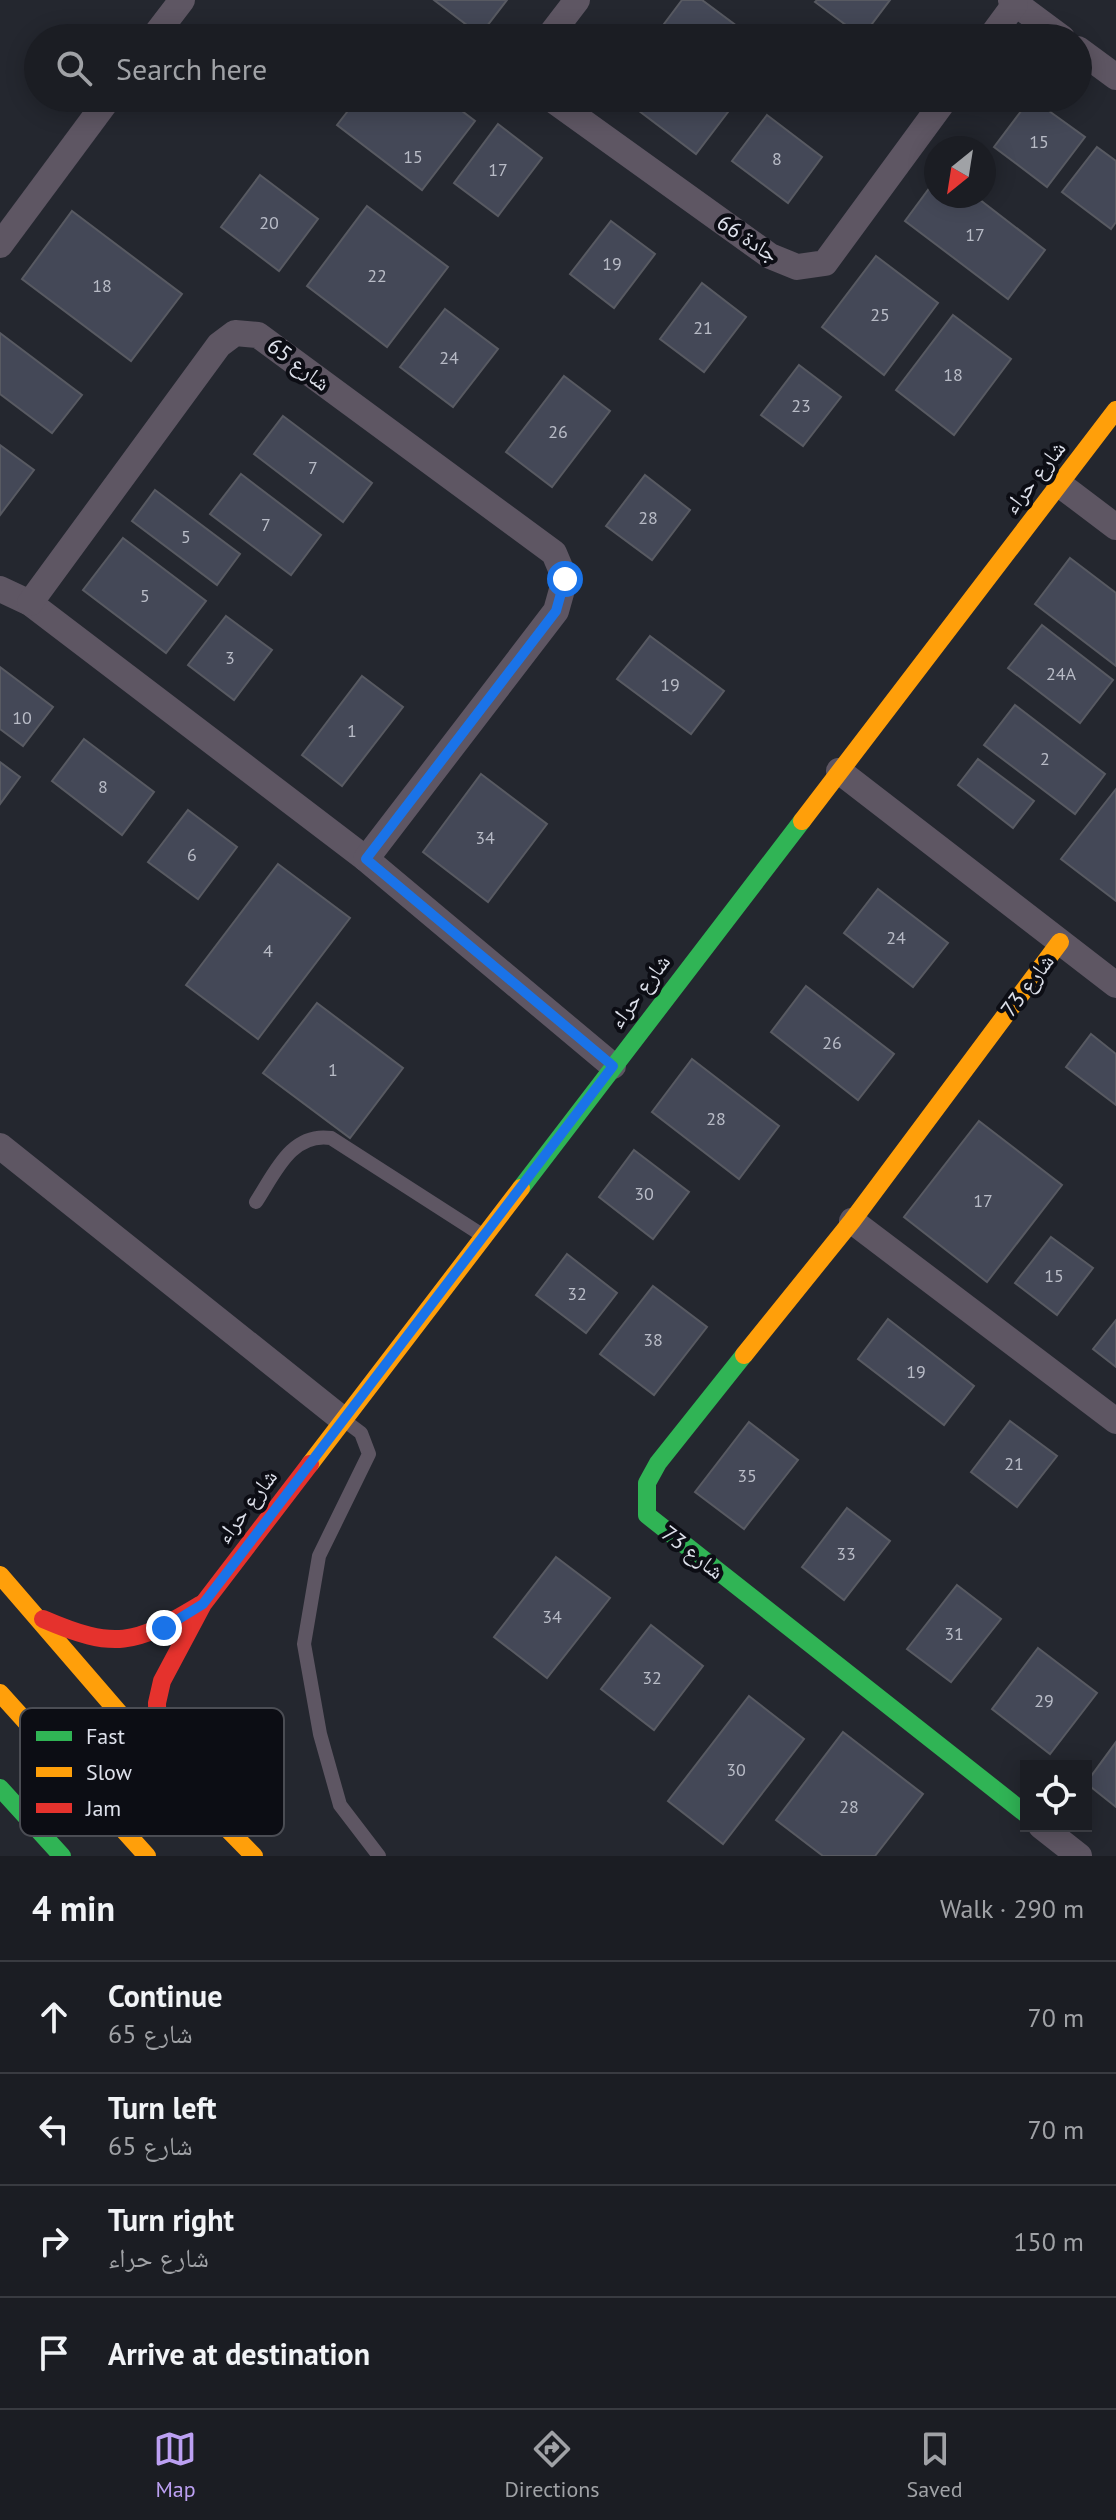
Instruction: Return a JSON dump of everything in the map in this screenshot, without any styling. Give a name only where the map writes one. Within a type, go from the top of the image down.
[{"type":"main road","name":"شارع حراء","points":[[157,1708],[162,1681],[203,1604],[1116,410]]},
{"type":"main road","name":"شارع 73","points":[[1020,1809],[647,1515],[647,1483],[658,1463],[852,1221],[1060,942]]},
{"type":"main road","points":[[0,1575],[115,1708]]},
{"type":"main road","name":"شارع حراء","points":[[37,1616],[86,1637],[116,1642],[139,1639],[203,1604]]},
{"type":"main road","points":[[0,1693],[20,1716]]},
{"type":"main road","points":[[0,1788],[20,1810]]},
{"type":"main road","points":[[44,1836],[62,1856]]},
{"type":"main road","points":[[128,1836],[147,1856]]},
{"type":"main road","points":[[234,1836],[254,1856]]},
{"type":"street","points":[[164,24],[182,0]]},
{"type":"street","points":[[559,24],[577,0]]},
{"type":"street","points":[[999,24],[1013,2],[1043,24]]},
{"type":"street","points":[[1092,59],[1116,77]]},
{"type":"street","points":[[0,245],[99,112]]},
{"type":"street","name":"جادة 66","points":[[569,112],[770,256],[797,267],[825,263],[936,112]]},
{"type":"street","name":"شارع 65","points":[[30,603],[219,345],[235,333],[258,335],[554,553],[565,579],[556,611],[366,859]]},
{"type":"street","points":[[1059,484],[1116,527]]},
{"type":"street","points":[[0,589],[30,603],[366,859],[613,1066]]},
{"type":"street","name":"شارع 73","points":[[839,771],[1116,985]]},
{"type":"street","points":[[0,1146],[342,1419]]},
{"type":"street","points":[[852,1221],[1116,1421]]},
{"type":"street","points":[[1049,1832],[1079,1856]]},
{"type":"lane","points":[[256,1202],[299,1142],[320,1136],[331,1138],[482,1236]]},
{"type":"lane","points":[[342,1419],[361,1433],[369,1454],[319,1556],[304,1644],[320,1734],[340,1805],[379,1856]]},
{"type":"building","points":[[434,0],[507,0],[488,24],[466,24]]},
{"type":"building","points":[[682,0],[702,0],[734,24],[664,24]]},
{"type":"building","points":[[890,0],[872,24],[845,24],[815,2]]},
{"type":"building","points":[[347,112],[463,112],[475,121],[422,190],[337,125]]},
{"type":"building","points":[[640,112],[728,112],[696,154]]},
{"type":"building","points":[[1020,112],[1050,112],[1085,137],[1047,187],[996,149]]},
{"type":"building","points":[[767,115],[822,157],[788,203],[732,161]]},
{"type":"building","points":[[498,124],[542,158],[498,216],[454,183]]},
{"type":"building","points":[[1097,147],[1116,161],[1116,222],[1111,229],[1062,192]]},
{"type":"building","points":[[260,175],[318,219],[279,271],[221,227]]},
{"type":"building","points":[[924,195],[924,208],[991,208],[1045,250],[1008,299],[905,221]]},
{"type":"building","points":[[367,206],[448,267],[387,347],[307,286]]},
{"type":"building","points":[[72,211],[182,294],[131,361],[22,279]]},
{"type":"building","points":[[611,221],[655,254],[614,308],[570,274]]},
{"type":"building","points":[[876,256],[938,303],[884,375],[822,327]]},
{"type":"building","points":[[702,283],[746,317],[704,372],[660,339]]},
{"type":"building","points":[[445,309],[498,349],[453,407],[400,367]]},
{"type":"building","points":[[953,315],[1011,359],[954,435],[896,390]]},
{"type":"building","points":[[0,333],[82,395],[52,433],[0,394]]},
{"type":"building","points":[[799,365],[841,397],[803,446],[761,415]]},
{"type":"building","points":[[564,376],[610,411],[552,487],[506,452]]},
{"type":"building","points":[[283,416],[372,483],[343,522],[254,454]]},
{"type":"building","points":[[0,445],[34,470],[0,515]]},
{"type":"building","points":[[241,474],[321,535],[291,575],[210,514]]},
{"type":"building","points":[[645,475],[690,510],[652,560],[606,526]]},
{"type":"building","points":[[155,490],[240,554],[217,585],[132,521]]},
{"type":"building","points":[[123,538],[206,601],[166,653],[83,590]]},
{"type":"building","points":[[1070,558],[1116,593],[1116,666],[1035,604]]},
{"type":"building","points":[[226,616],[272,650],[234,700],[188,665]]},
{"type":"building","points":[[1042,625],[1113,680],[1080,723],[1008,668]]},
{"type":"building","points":[[650,636],[724,691],[691,734],[617,679]]},
{"type":"building","points":[[0,667],[53,707],[23,746],[0,729]]},
{"type":"building","points":[[362,676],[403,707],[342,786],[302,755]]},
{"type":"building","points":[[1015,705],[1105,774],[1075,814],[984,745]]},
{"type":"building","points":[[84,739],[154,792],[122,835],[52,781]]},
{"type":"building","points":[[978,759],[1034,801],[1013,828],[958,785]]},
{"type":"building","points":[[0,762],[20,777],[0,804]]},
{"type":"building","points":[[481,774],[547,824],[488,902],[423,852]]},
{"type":"building","points":[[1116,789],[1116,901],[1061,859]]},
{"type":"building","points":[[188,810],[237,847],[198,899],[148,862]]},
{"type":"building","points":[[278,864],[350,918],[258,1039],[186,985]]},
{"type":"building","points":[[878,889],[948,943],[913,987],[844,933]]},
{"type":"building","points":[[806,986],[894,1054],[858,1100],[771,1032]]},
{"type":"building","points":[[317,1003],[403,1068],[350,1138],[263,1073]]},
{"type":"building","points":[[1091,1034],[1116,1054],[1116,1105],[1066,1067]]},
{"type":"building","points":[[692,1059],[779,1126],[739,1179],[652,1112]]},
{"type":"building","points":[[979,1121],[1062,1185],[987,1282],[904,1217]]},
{"type":"building","points":[[634,1150],[689,1192],[653,1239],[599,1197]]},
{"type":"building","points":[[1051,1237],[1093,1268],[1057,1315],[1015,1283]]},
{"type":"building","points":[[567,1254],[617,1293],[586,1333],[536,1295]]},
{"type":"building","points":[[653,1286],[707,1327],[654,1395],[600,1354]]},
{"type":"building","points":[[888,1319],[974,1386],[944,1425],[858,1359]]},
{"type":"building","points":[[1116,1320],[1116,1367],[1093,1349]]},
{"type":"building","points":[[1010,1421],[1057,1456],[1017,1507],[971,1472]]},
{"type":"building","points":[[749,1422],[798,1460],[744,1529],[695,1492]]},
{"type":"building","points":[[847,1508],[890,1541],[844,1600],[802,1567]]},
{"type":"building","points":[[556,1557],[610,1598],[547,1678],[494,1637]]},
{"type":"building","points":[[957,1585],[1001,1619],[951,1682],[907,1649]]},
{"type":"building","points":[[651,1625],[703,1666],[654,1730],[601,1689]]},
{"type":"building","points":[[1038,1648],[1097,1693],[1050,1754],[992,1709]]},
{"type":"building","points":[[749,1696],[804,1739],[723,1844],[668,1801]]},
{"type":"building","points":[[843,1732],[923,1794],[875,1856],[823,1856],[776,1820]]},
{"type":"building","points":[[1116,1742],[1116,1807],[1092,1788],[1092,1775]]},
{"type":"traffic: fast","points":[[521,1188],[802,821]]},
{"type":"traffic: fast","points":[[744,1355],[658,1463],[647,1483],[647,1515],[1020,1809]]},
{"type":"traffic: fast","points":[[0,1788],[20,1810]]},
{"type":"traffic: fast","points":[[44,1836],[62,1856]]},
{"type":"traffic: slow","points":[[802,821],[1116,410]]},
{"type":"traffic: slow","points":[[744,1355],[852,1221],[1060,942]]},
{"type":"traffic: slow","points":[[310,1464],[521,1188]]},
{"type":"traffic: slow","points":[[0,1575],[115,1708]]},
{"type":"traffic: slow","points":[[0,1693],[20,1715]]},
{"type":"traffic: slow","points":[[129,1836],[147,1856]]},
{"type":"traffic: slow","points":[[234,1836],[254,1856]]},
{"type":"traffic: jam","points":[[157,1708],[162,1681],[203,1604],[310,1464]]},
{"type":"traffic: jam","points":[[43,1619],[89,1636],[124,1639],[158,1628],[200,1605]]},
{"type":"route","points":[[164,1628],[203,1604],[613,1066],[366,859],[556,611],[565,579]]}]
